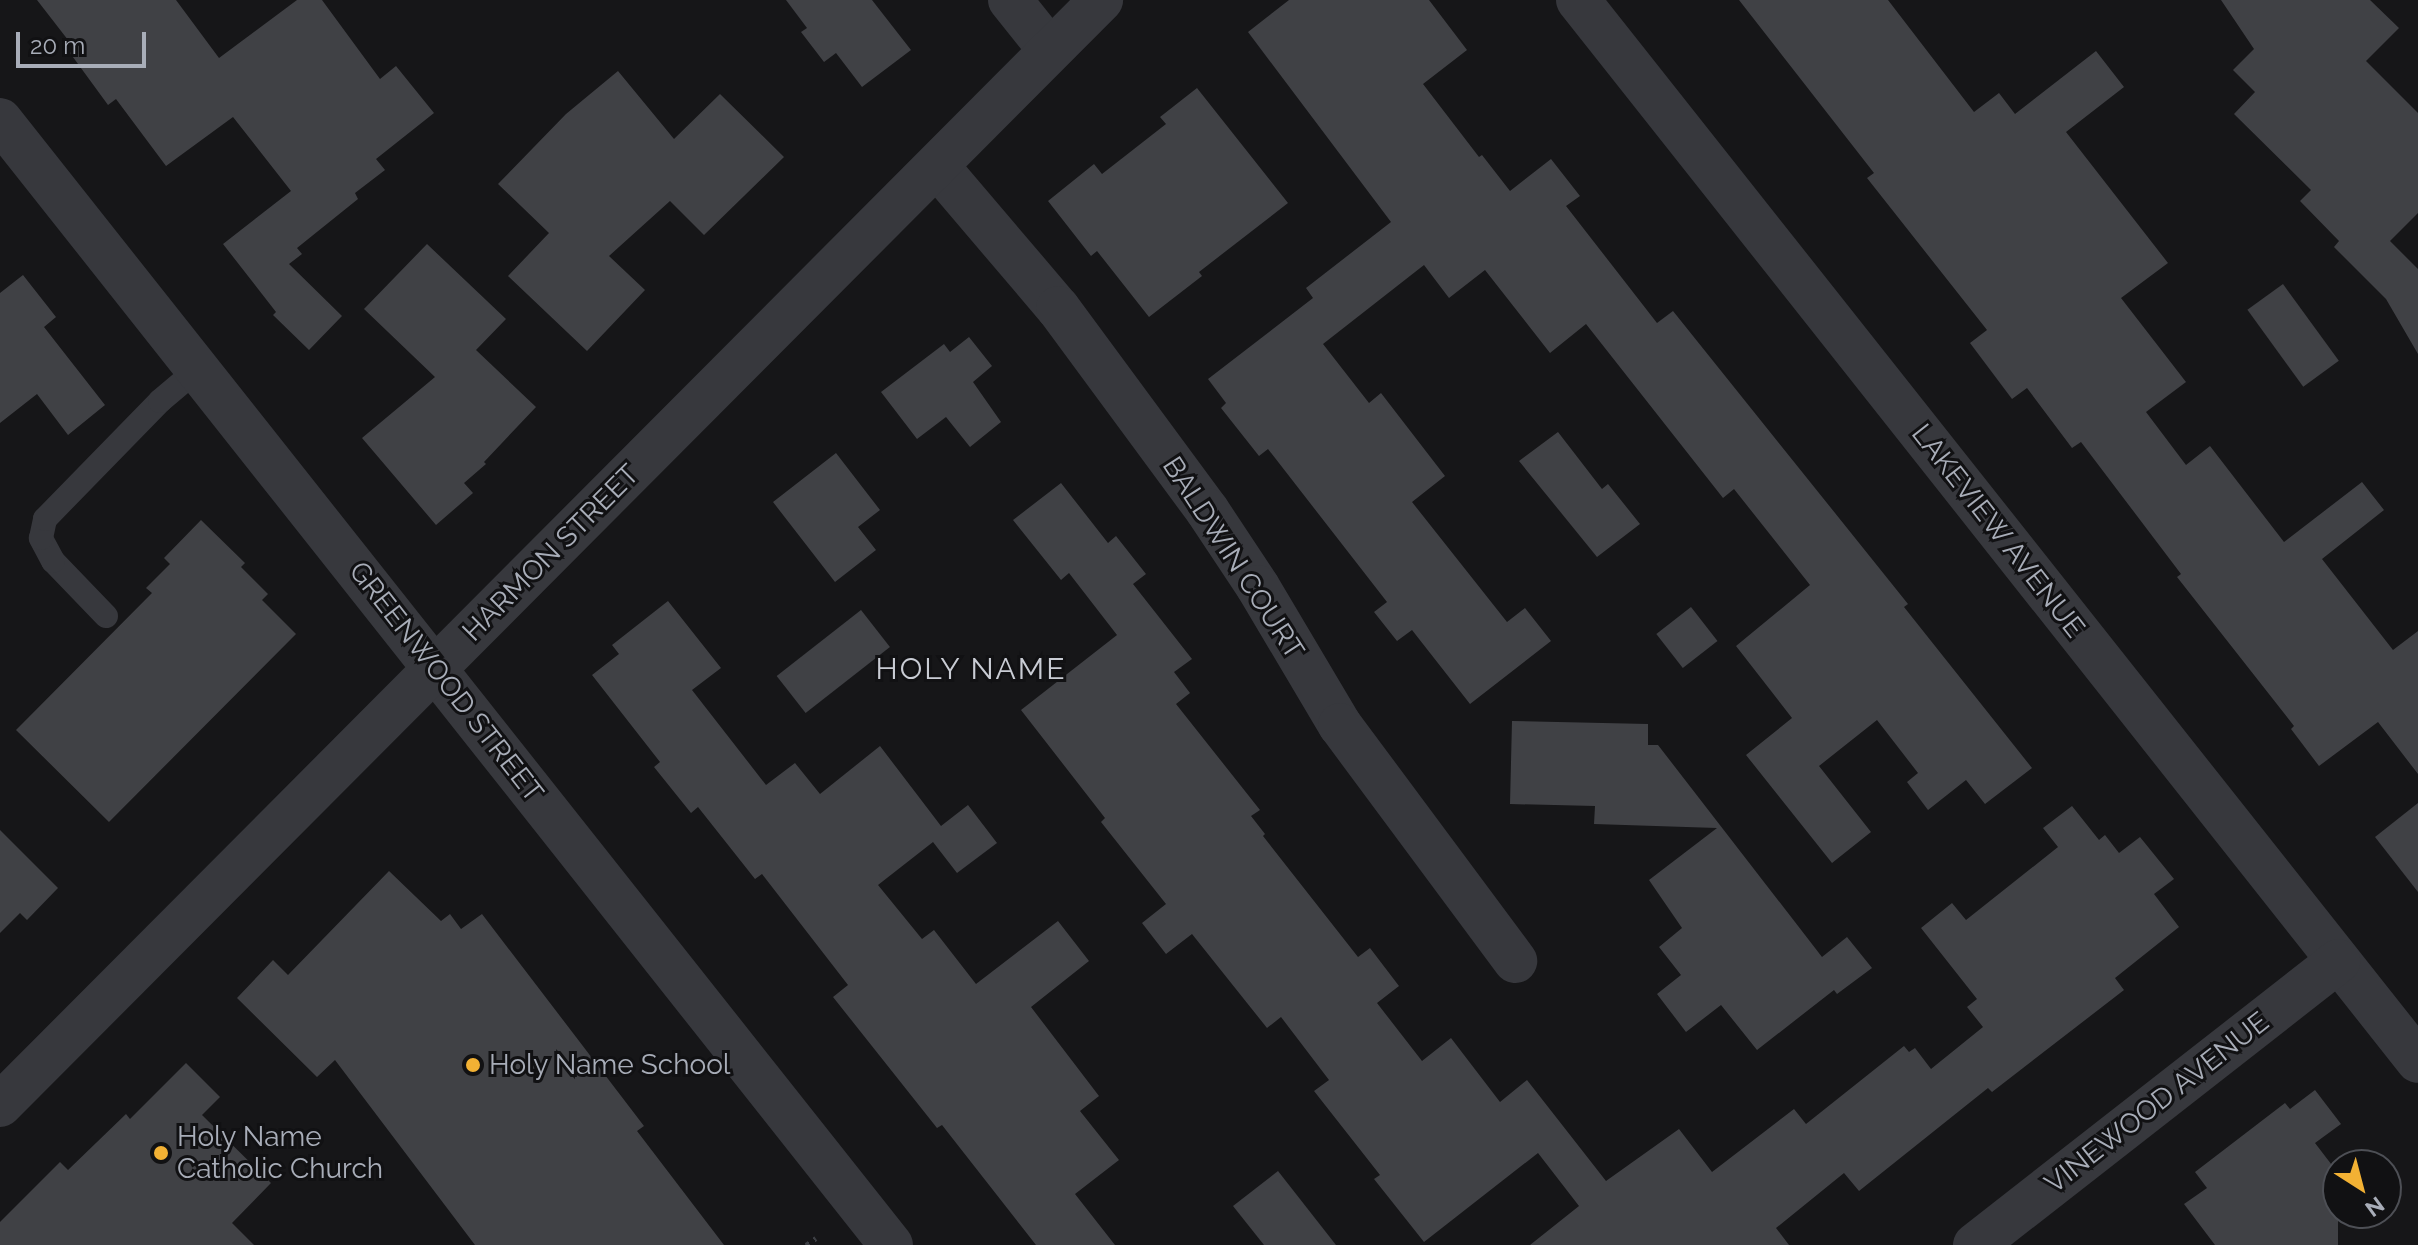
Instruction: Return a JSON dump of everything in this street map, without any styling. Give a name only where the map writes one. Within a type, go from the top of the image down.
[{"type":"street","points":[[1010,0],[1050,50]]},
{"type":"street","name":"HARMON STREET","points":[[0,1105],[1101,0]]},
{"type":"street","name":"LAKEVIEW AVENUE","points":[[1578,0],[2418,1061]]},
{"type":"street","name":"GREENWOOD STREET","points":[[0,120],[891,1245]]},
{"type":"street","name":"BALDWIN COURT","points":[[937,166],[1058,308],[1207,510],[1258,587],[1340,725],[1515,961]]},
{"type":"street","name":"VINEWOOD AVENUE","points":[[1975,1245],[2338,961]]},
{"type":"lane","points":[[106,616],[53,561],[41,538],[45,519],[160,401],[198,369]]},
{"type":"path","points":[[806,1245],[816,1238]]},
{"type":"building","points":[[37,0],[176,0],[219,58],[297,0],[322,0],[380,79],[396,66],[434,113],[376,159],[385,170],[355,193],[358,199],[297,248],[302,254],[289,264],[342,316],[309,350],[273,315],[276,312],[223,244],[291,191],[233,117],[166,166],[116,99],[108,105],[70,53],[75,49]]},
{"type":"building","points":[[786,0],[872,0],[911,50],[862,87],[836,53],[824,62],[801,32],[807,28]]},
{"type":"building","points":[[1289,0],[1429,0],[1467,50],[1423,84],[1479,157],[1482,155],[1510,191],[1551,159],[1580,196],[1566,206],[1657,323],[1673,311],[1908,604],[1904,607],[2032,768],[1985,804],[1966,780],[1928,810],[1907,782],[1918,773],[1877,720],[1819,766],[1871,832],[1832,863],[1746,755],[1792,718],[1736,646],[1810,585],[1734,489],[1723,498],[1586,324],[1550,353],[1485,270],[1449,298],[1424,265],[1323,344],[1369,403],[1381,393],[1445,476],[1412,502],[1507,622],[1525,608],[1551,641],[1470,704],[1412,630],[1397,641],[1374,612],[1387,602],[1268,449],[1259,456],[1221,408],[1226,403],[1208,379],[1313,298],[1306,288],[1391,222],[1248,32]]},
{"type":"building","points":[[1739,0],[1888,0],[1974,112],[1999,93],[2015,114],[2096,51],[2124,87],[2066,132],[2168,263],[2121,298],[2186,382],[2146,412],[2186,465],[2210,446],[2284,542],[2362,482],[2384,510],[2322,559],[2393,650],[2418,631],[2418,774],[2378,722],[2319,766],[2291,729],[2294,726],[2177,577],[2181,574],[2081,442],[2072,448],[2027,388],[2012,399],[1970,343],[1987,330],[1867,178],[1874,173]]},
{"type":"building","points":[[2221,0],[2370,0],[2399,28],[2366,61],[2418,113],[2418,213],[2390,241],[2418,269],[2418,354],[2386,299],[2334,247],[2339,241],[2300,201],[2311,190],[2234,114],[2255,92],[2233,70],[2254,49]]},
{"type":"building","points":[[618,71],[674,139],[720,94],[784,157],[704,235],[670,201],[609,256],[645,290],[587,351],[508,276],[549,233],[498,184],[566,114]]},
{"type":"building","points":[[1197,88],[1288,203],[1199,272],[1202,276],[1149,317],[1097,251],[1091,256],[1048,201],[1094,164],[1102,174],[1166,124],[1160,117]]},
{"type":"building","points":[[427,244],[506,319],[476,350],[536,407],[484,462],[486,464],[464,483],[473,493],[436,525],[362,438],[435,377],[364,309]]},
{"type":"building","points":[[23,275],[56,317],[44,327],[105,405],[68,435],[37,394],[0,423],[0,293]]},
{"type":"building","points":[[2283,284],[2339,361],[2303,387],[2247,310]]},
{"type":"building","points":[[969,337],[992,366],[973,382],[1001,422],[970,447],[946,417],[917,439],[881,392],[944,344],[950,352]]},
{"type":"building","points":[[1558,432],[1602,489],[1608,484],[1640,524],[1597,557],[1519,461]]},
{"type":"building","points":[[836,453],[880,510],[858,527],[876,550],[835,582],[773,502]]},
{"type":"building","points":[[1061,483],[1108,543],[1116,536],[1146,574],[1133,584],[1192,659],[1174,672],[1190,693],[1176,704],[1260,810],[1251,816],[1265,834],[1263,836],[1358,957],[1370,948],[1399,986],[1377,1003],[1422,1061],[1451,1038],[1500,1102],[1527,1080],[1606,1181],[1679,1129],[1712,1172],[1794,1109],[1806,1124],[1904,1046],[1909,1052],[1915,1048],[1931,1069],[1983,1027],[1967,1007],[1977,999],[1921,928],[1952,903],[1966,920],[2058,847],[2043,828],[2072,806],[2099,840],[2105,835],[2119,853],[2140,837],[2174,879],[2154,894],[2179,927],[2115,978],[2124,990],[1992,1092],[1988,1088],[1859,1191],[1844,1173],[1776,1228],[1789,1245],[1530,1245],[1579,1206],[1538,1153],[1424,1242],[1374,1179],[1380,1175],[1314,1091],[1329,1080],[1281,1017],[1267,1028],[1192,934],[1166,954],[1142,923],[1166,904],[1101,822],[1105,818],[1021,710],[1117,635],[1069,573],[1061,580],[1013,520]]},
{"type":"building","points":[[201,520],[245,563],[241,567],[268,594],[262,600],[296,634],[109,822],[16,730],[152,593],[146,588],[170,564],[164,558]]},
{"type":"building","points":[[668,601],[721,668],[692,690],[766,785],[795,763],[820,794],[880,746],[941,826],[968,805],[997,843],[957,873],[933,842],[878,885],[922,939],[934,930],[976,984],[1058,921],[1089,961],[1031,1007],[1099,1096],[1080,1111],[1119,1160],[1075,1194],[1115,1245],[1036,1245],[942,1125],[937,1128],[833,997],[848,985],[762,874],[755,879],[698,807],[691,813],[654,767],[660,762],[592,675],[619,654],[612,645]]},
{"type":"building","points":[[1691,607],[1717,641],[1683,668],[1656,634]]},
{"type":"building","points":[[861,610],[890,647],[806,713],[777,676]]},
{"type":"building","points":[[1512,721],[1648,724],[1648,745],[1658,745],[1822,957],[1847,937],[1872,968],[1837,994],[1834,990],[1757,1050],[1721,1005],[1686,1032],[1657,994],[1681,975],[1659,947],[1682,928],[1649,880],[1717,828],[1594,824],[1595,806],[1510,804]]},
{"type":"building","points":[[2418,803],[2418,892],[2375,837]]},
{"type":"building","points":[[0,830],[58,888],[27,920],[20,913],[0,933]]},
{"type":"building","name":"Holy Name School","points":[[389,871],[441,921],[450,914],[461,929],[482,914],[644,1126],[637,1131],[724,1245],[475,1245],[335,1060],[317,1077],[237,998],[273,960],[288,975]]},
{"type":"building","name":"Holy Name Catholic Church","points":[[186,1063],[220,1097],[202,1115],[271,1183],[232,1223],[254,1245],[0,1245],[0,1222],[60,1162],[68,1170],[126,1114],[130,1119]]},
{"type":"building","points":[[2315,1090],[2341,1124],[2315,1143],[2322,1152],[2322,1229],[2338,1229],[2338,1245],[2215,1245],[2184,1204],[2207,1188],[2195,1172],[2285,1103],[2290,1109]]},
{"type":"building","points":[[1278,1171],[1336,1245],[1264,1245],[1233,1206]]},
{"type":"place","name":"Holy Name School","points":[[473,1065]]},
{"type":"place","name":"Holy Name Catholic Church","points":[[161,1153]]},
{"type":"district","name":"HOLY NAME","points":[[971,669]]}]
